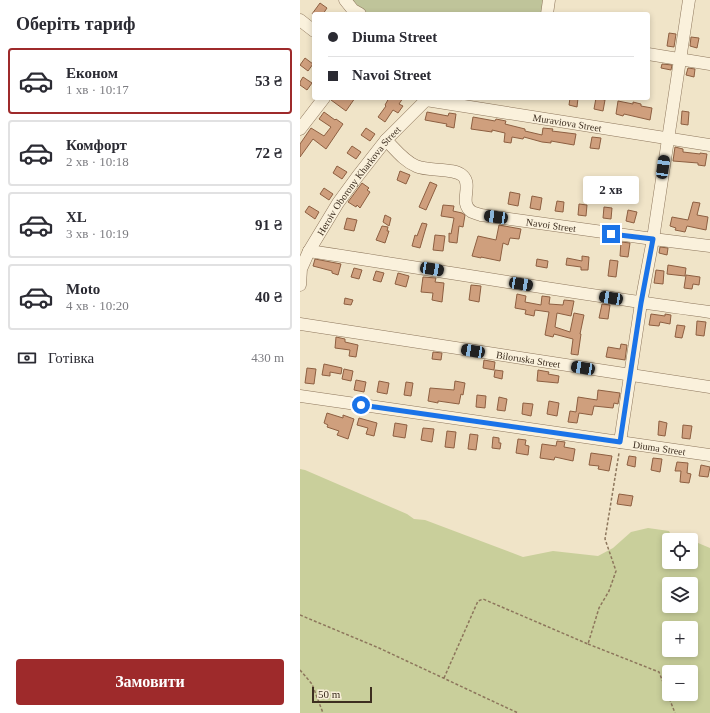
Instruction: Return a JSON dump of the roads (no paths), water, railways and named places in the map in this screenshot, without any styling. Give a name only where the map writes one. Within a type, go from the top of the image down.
[{"type":"street","points":[[345,0],[356,12]]},
{"type":"street","points":[[547,12],[549,0]]},
{"type":"street","points":[[620,442],[641,303],[653,239],[689,0]]},
{"type":"street","points":[[300,20],[312,29]]},
{"type":"street","points":[[650,54],[710,64]]},
{"type":"street","points":[[300,129],[322,100]]},
{"type":"street","name":"Heroiv Oborony Kharkova Street","points":[[300,285],[300,269],[309,251],[338,204],[386,140],[425,100]]},
{"type":"street","name":"Muraviova Street","points":[[432,100],[710,145]]},
{"type":"street","name":"Navoi Street","points":[[386,140],[408,162],[416,166],[427,169],[458,172],[464,176],[467,187],[465,198],[466,206],[471,212],[480,215],[710,246]]},
{"type":"street","points":[[309,251],[432,269],[641,303],[710,312]]},
{"type":"street","name":"Biloruska Street","points":[[300,324],[710,387]]},
{"type":"street","name":"Diuma Street","points":[[300,396],[710,455]]}]
